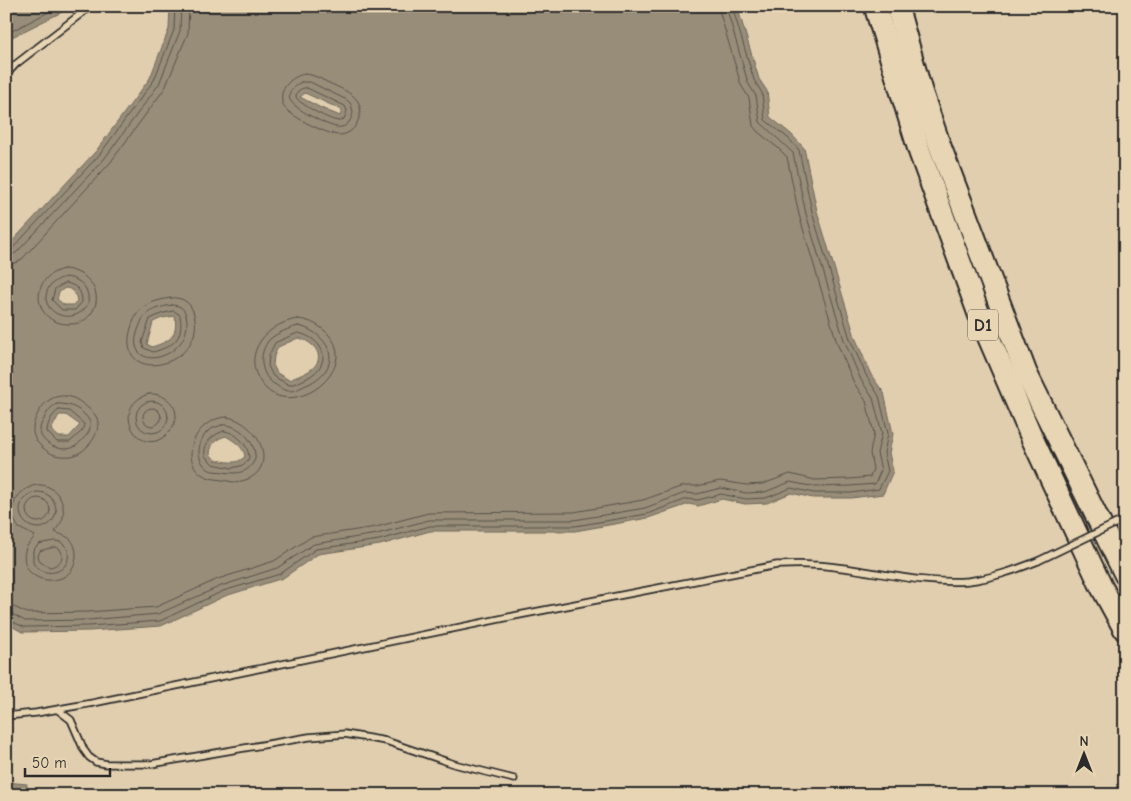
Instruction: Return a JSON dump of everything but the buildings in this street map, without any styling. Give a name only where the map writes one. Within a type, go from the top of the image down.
[{"type":"highway","name":"D1","points":[[874,6],[920,153],[980,317],[1036,446],[1101,586],[1125,630]]},
{"type":"highway","name":"D1","points":[[897,6],[941,149],[1026,373],[1125,574]]},
{"type":"lane","points":[[6,75],[16,64],[91,6]]},
{"type":"lane","points":[[6,716],[48,712],[297,662],[519,614],[777,565],[812,565],[950,582],[990,577],[1038,561],[1125,519]]},
{"type":"lane","points":[[58,710],[71,720],[89,757],[96,762],[107,764],[152,764],[309,737],[345,734],[386,741],[454,764],[514,778]]},
{"type":"water","points":[[6,6],[66,6],[64,11],[6,40]]},
{"type":"water","points":[[170,6],[737,6],[759,79],[767,91],[770,117],[791,134],[804,148],[817,211],[855,337],[871,375],[884,393],[893,434],[889,453],[893,471],[883,494],[851,498],[813,498],[791,493],[767,503],[745,504],[722,499],[698,506],[689,504],[648,518],[575,531],[430,531],[380,545],[318,554],[283,578],[225,596],[161,626],[89,631],[22,632],[6,623],[6,248],[96,151],[150,78],[169,29]],"holes":[[[305,93],[342,110],[340,116],[300,97]],[[65,288],[74,291],[77,301],[74,305],[64,305],[57,299],[59,292]],[[175,316],[176,323],[171,337],[164,343],[152,347],[147,344],[153,322]],[[298,338],[302,339],[317,350],[317,363],[308,371],[289,380],[277,373],[273,365],[278,347]],[[59,415],[66,415],[80,425],[69,437],[59,437],[51,430]],[[226,436],[240,447],[245,456],[235,462],[215,460],[210,454],[213,444]]]},
{"type":"water","points":[[6,782],[27,784],[26,795],[6,795]]}]
